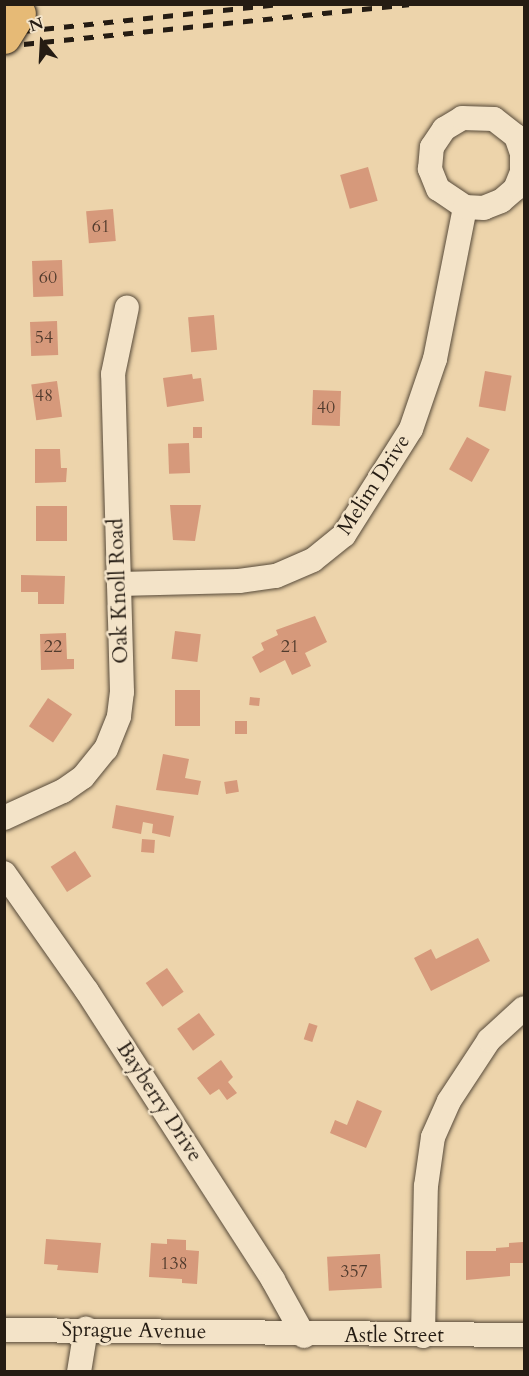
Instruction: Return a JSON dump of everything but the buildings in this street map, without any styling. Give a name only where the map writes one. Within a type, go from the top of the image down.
[{"type":"street","name":"Melim Drive","points":[[119,584],[238,581],[276,576],[313,560],[344,535],[393,462],[421,407],[435,359],[465,207]]},
{"type":"street","name":"Oak Knoll Road","points":[[4,818],[73,784],[99,759],[111,739],[122,692],[113,374],[127,306]]},
{"type":"street","name":"Bayberry Drive","points":[[4,873],[105,1018],[273,1280],[304,1336]]},
{"type":"street","points":[[423,1336],[426,1186],[433,1137],[449,1101],[489,1040],[525,1008]]},
{"type":"street","points":[[79,1371],[86,1329]]},
{"type":"street","name":"Sprague Avenue","points":[[4,1330],[86,1329],[263,1333]]},
{"type":"street","name":"Astle Street","points":[[263,1333],[304,1336],[525,1335]]},
{"type":"railway","points":[[4,33],[279,4]]},
{"type":"railway","points":[[4,46],[409,4]]}]
